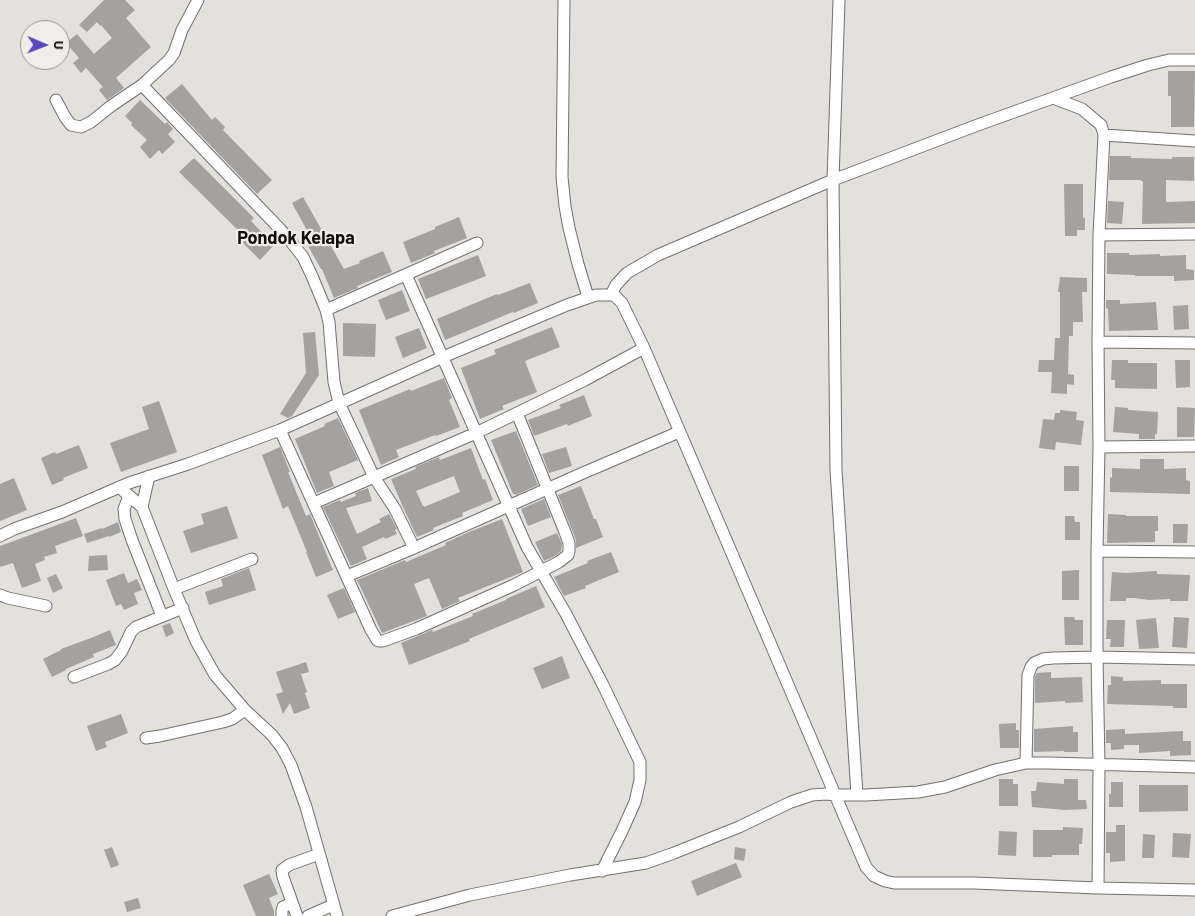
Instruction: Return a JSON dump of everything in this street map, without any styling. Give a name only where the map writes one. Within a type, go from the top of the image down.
[{"type":"street","points":[[56,100],[68,122],[81,127],[90,122],[142,85],[170,60],[182,30],[198,0]]},
{"type":"street","points":[[564,0],[562,176],[569,228],[588,297]]},
{"type":"street","points":[[839,0],[833,180],[836,470],[857,795]]},
{"type":"street","points":[[611,295],[616,285],[627,273],[658,255],[833,180],[974,126],[1111,77],[1169,60],[1195,60]]},
{"type":"street","points":[[142,85],[292,243],[306,264],[326,310],[331,339],[334,382],[339,403],[374,477],[395,508],[414,548]]},
{"type":"street","points":[[1053,98],[1082,108],[1098,122],[1104,135],[1099,235],[1098,342],[1100,447],[1097,551],[1098,888]]},
{"type":"street","points":[[1104,135],[1195,141]]},
{"type":"street","points":[[1099,235],[1195,234]]},
{"type":"street","points":[[326,310],[477,243]]},
{"type":"street","points":[[406,275],[527,547],[566,614],[603,684],[640,762],[640,780],[634,802],[602,870]]},
{"type":"street","points":[[0,536],[119,487],[280,430],[443,357],[588,297],[600,294],[615,296],[622,303],[644,348],[866,867],[874,876],[878,879],[894,883],[974,883],[1195,890]]},
{"type":"street","points":[[1098,342],[1195,342]]},
{"type":"street","points":[[314,503],[476,433],[585,380],[644,348]]},
{"type":"street","points":[[280,430],[372,630],[377,640],[381,642],[416,629],[514,585],[563,559],[570,551],[548,488],[517,413]]},
{"type":"street","points":[[347,576],[679,432]]},
{"type":"street","points":[[1100,447],[1195,446]]},
{"type":"street","points":[[142,507],[149,476]]},
{"type":"street","points":[[119,487],[142,507],[196,641],[215,675],[245,710],[272,735],[282,748],[291,766],[306,807],[335,911],[308,916]]},
{"type":"street","points":[[129,496],[124,513],[132,540],[162,616]]},
{"type":"street","points":[[1097,551],[1195,552]]},
{"type":"street","points":[[142,567],[162,559]]},
{"type":"street","points":[[174,589],[252,559]]},
{"type":"street","points":[[0,594],[8,598],[46,606]]},
{"type":"street","points":[[74,677],[115,660],[122,651],[131,632],[136,628],[183,608]]},
{"type":"street","points":[[1026,764],[1028,676],[1034,663],[1043,659],[1097,657],[1195,659]]},
{"type":"street","points":[[146,738],[223,722],[232,719],[245,710]]},
{"type":"street","points":[[392,916],[470,895],[570,875],[646,863],[739,827],[801,798],[819,794],[857,795],[933,790],[994,770],[1026,764],[1195,767]]},
{"type":"street","points":[[297,916],[283,877],[283,869],[319,854]]},
{"type":"street","points":[[282,916],[283,908],[292,903]]},
{"type":"building","points":[[104,0],[125,0],[135,10],[126,18],[151,47],[116,78],[124,88],[107,100],[99,90],[103,87],[86,68],[81,73],[73,63],[79,58],[70,48],[70,40],[77,34],[94,54],[112,38],[97,22],[87,32],[79,25]]},
{"type":"building","points":[[1168,71],[1195,71],[1194,127],[1171,127],[1171,96],[1168,96]]},
{"type":"building","points":[[182,84],[212,120],[215,117],[225,127],[223,130],[272,180],[257,194],[165,98]]},
{"type":"building","points":[[140,100],[165,124],[167,122],[173,129],[168,134],[175,142],[162,154],[159,150],[150,159],[140,147],[147,140],[131,125],[132,123],[125,116]]},
{"type":"building","points":[[1110,156],[1172,159],[1172,157],[1194,157],[1194,181],[1166,180],[1166,202],[1195,201],[1195,223],[1142,224],[1143,181],[1109,180]]},
{"type":"building","points":[[194,158],[254,218],[251,221],[274,245],[260,260],[241,241],[245,237],[179,172]]},
{"type":"building","points":[[1064,184],[1083,184],[1085,230],[1077,230],[1077,236],[1065,236]]},
{"type":"building","points":[[303,197],[344,269],[383,251],[392,272],[357,286],[358,288],[334,298],[322,269],[308,246],[314,243],[292,203]]},
{"type":"building","points":[[1108,201],[1124,202],[1122,224],[1107,223]]},
{"type":"building","points":[[459,217],[467,238],[434,251],[435,253],[411,263],[403,242]]},
{"type":"building","points":[[1107,253],[1129,253],[1129,255],[1160,254],[1160,256],[1186,255],[1186,269],[1194,270],[1194,280],[1174,281],[1174,276],[1107,274]]},
{"type":"building","points":[[478,255],[486,276],[426,299],[418,279]]},
{"type":"building","points":[[1060,277],[1087,278],[1087,292],[1082,292],[1083,322],[1073,322],[1073,336],[1069,336],[1068,374],[1074,375],[1074,385],[1067,384],[1067,394],[1051,393],[1052,372],[1038,372],[1039,360],[1054,360],[1055,338],[1060,338],[1060,292],[1058,292]]},
{"type":"building","points":[[530,283],[538,303],[445,340],[437,319],[497,294]]},
{"type":"building","points":[[402,290],[410,311],[386,320],[378,300]]},
{"type":"building","points":[[1106,300],[1120,300],[1120,304],[1156,302],[1158,330],[1109,331]]},
{"type":"building","points":[[1188,305],[1189,329],[1174,330],[1173,306]]},
{"type":"building","points":[[343,323],[376,324],[375,357],[343,356]]},
{"type":"building","points":[[552,327],[560,347],[525,361],[537,392],[502,406],[504,409],[480,419],[461,368],[496,354],[494,350]]},
{"type":"building","points":[[419,328],[427,348],[403,358],[395,337]]},
{"type":"building","points":[[315,332],[319,375],[292,416],[288,418],[280,414],[306,373],[303,333]]},
{"type":"building","points":[[1112,360],[1128,360],[1128,363],[1157,363],[1157,389],[1115,388],[1115,380],[1111,380]]},
{"type":"building","points":[[1175,360],[1190,360],[1190,387],[1176,388]]},
{"type":"building","points":[[444,378],[452,398],[449,400],[460,427],[396,450],[399,457],[381,465],[359,410],[410,389],[411,391]]},
{"type":"building","points":[[584,395],[592,416],[568,426],[567,424],[534,436],[528,420],[561,408],[559,405]]},
{"type":"building","points":[[159,401],[177,452],[121,472],[110,443],[149,429],[142,407]]},
{"type":"building","points":[[1115,407],[1158,412],[1155,439],[1139,439],[1139,434],[1113,432]]},
{"type":"building","points":[[1177,407],[1195,408],[1194,437],[1177,437]]},
{"type":"building","points":[[1060,410],[1077,412],[1076,420],[1084,421],[1081,445],[1056,442],[1055,450],[1039,448],[1043,419],[1054,420],[1055,413],[1060,413]]},
{"type":"building","points":[[338,418],[358,460],[329,472],[334,486],[317,493],[295,439]]},
{"type":"building","points":[[516,431],[538,485],[516,495],[513,494],[491,440]]},
{"type":"building","points":[[79,445],[88,468],[63,478],[64,480],[52,485],[41,458]]},
{"type":"building","points":[[280,447],[306,516],[310,514],[333,570],[316,577],[288,506],[283,509],[262,455]]},
{"type":"building","points":[[566,447],[572,466],[549,473],[542,454]]},
{"type":"building","points":[[471,448],[493,500],[462,513],[463,516],[433,528],[434,530],[417,537],[391,479],[439,457],[440,460]],"holes":[[[454,476],[460,492],[424,507],[416,491]]]},
{"type":"building","points":[[1140,459],[1164,459],[1164,469],[1186,468],[1186,480],[1190,481],[1190,494],[1110,492],[1112,468],[1140,469]]},
{"type":"building","points":[[1064,466],[1079,466],[1079,491],[1064,491]]},
{"type":"building","points":[[14,478],[27,510],[0,521],[0,484]]},
{"type":"building","points":[[581,486],[603,537],[576,548],[576,540],[558,495]]},
{"type":"building","points":[[368,488],[372,501],[346,508],[357,534],[381,522],[379,519],[389,514],[397,529],[395,530],[397,534],[385,539],[384,537],[362,547],[367,559],[351,566],[323,507],[356,496],[355,493]]},
{"type":"building","points":[[544,499],[551,517],[528,526],[521,509]]},
{"type":"building","points":[[227,506],[238,538],[191,553],[183,531],[204,524],[201,514]]},
{"type":"building","points":[[1108,514],[1158,516],[1158,531],[1155,531],[1155,542],[1107,543]]},
{"type":"building","points":[[1065,516],[1074,516],[1075,522],[1080,522],[1080,540],[1065,540]]},
{"type":"building","points":[[76,518],[83,536],[55,546],[57,553],[44,557],[45,560],[35,564],[41,581],[22,588],[13,563],[0,567],[0,546]]},
{"type":"building","points":[[502,519],[523,572],[458,598],[460,601],[442,609],[429,578],[414,584],[427,616],[382,633],[357,580],[405,560],[406,562],[446,545],[445,543],[469,532]]},
{"type":"building","points":[[118,522],[121,532],[87,543],[84,534]]},
{"type":"building","points":[[1173,524],[1188,524],[1187,543],[1173,543]]},
{"type":"building","points":[[557,533],[562,544],[561,551],[544,561],[535,542]]},
{"type":"building","points":[[611,552],[619,572],[564,596],[554,577]]},
{"type":"building","points":[[107,555],[108,570],[88,571],[89,556]]},
{"type":"building","points":[[249,568],[256,590],[209,605],[205,592],[223,586],[221,579]]},
{"type":"building","points":[[1079,570],[1079,600],[1062,600],[1062,571]]},
{"type":"building","points":[[1157,571],[1157,574],[1190,575],[1188,601],[1126,598],[1126,601],[1110,601],[1112,572]]},
{"type":"building","points":[[124,573],[128,583],[137,579],[142,590],[134,593],[138,604],[124,610],[121,604],[116,606],[106,580]]},
{"type":"building","points":[[56,574],[63,588],[53,593],[47,578]]},
{"type":"building","points":[[536,586],[545,607],[469,639],[470,641],[409,665],[401,643],[473,616],[472,614]]},
{"type":"building","points":[[344,588],[355,612],[338,619],[327,595]]},
{"type":"building","points":[[1064,617],[1074,617],[1075,620],[1083,620],[1083,645],[1065,645]]},
{"type":"building","points":[[1174,617],[1189,618],[1187,648],[1172,647]]},
{"type":"building","points":[[1156,618],[1159,648],[1139,649],[1136,620]]},
{"type":"building","points":[[1107,620],[1125,620],[1124,647],[1110,647],[1111,639],[1106,639]]},
{"type":"building","points":[[170,623],[174,633],[166,637],[162,626]]},
{"type":"building","points":[[110,630],[116,645],[93,654],[94,657],[52,677],[43,659],[61,649]]},
{"type":"building","points":[[562,656],[570,678],[542,689],[533,668]]},
{"type":"building","points":[[306,662],[309,672],[301,674],[310,708],[294,714],[290,703],[283,714],[276,694],[283,692],[276,672]]},
{"type":"building","points":[[1051,672],[1051,678],[1082,677],[1083,702],[1035,703],[1035,676],[1037,673]]},
{"type":"building","points":[[1111,676],[1123,677],[1123,681],[1161,680],[1161,684],[1187,684],[1187,708],[1107,704],[1108,685],[1111,685]]},
{"type":"building","points":[[121,714],[128,733],[105,742],[107,747],[96,751],[87,726]]},
{"type":"building","points":[[1016,723],[1016,730],[1019,730],[1019,748],[1000,748],[999,724]]},
{"type":"building","points":[[1073,726],[1073,732],[1078,732],[1078,752],[1034,752],[1034,729]]},
{"type":"building","points":[[1125,729],[1125,734],[1183,731],[1183,741],[1191,741],[1191,755],[1170,756],[1170,751],[1139,753],[1139,745],[1124,745],[1124,749],[1111,750],[1111,743],[1106,743],[1106,730]]},
{"type":"building","points":[[999,779],[1013,779],[1013,784],[1018,784],[1018,806],[999,806]]},
{"type":"building","points":[[1064,779],[1078,779],[1078,800],[1086,800],[1087,809],[1065,810],[1032,807],[1031,791],[1036,791],[1037,782],[1064,784]]},
{"type":"building","points":[[1111,782],[1123,782],[1123,807],[1109,807]]},
{"type":"building","points":[[1139,785],[1188,785],[1188,811],[1139,812]]},
{"type":"building","points":[[1116,825],[1125,825],[1125,861],[1110,862],[1110,853],[1106,853],[1106,832],[1116,832]]},
{"type":"building","points":[[1063,827],[1083,828],[1082,844],[1079,844],[1079,855],[1033,857],[1033,830],[1063,830]]},
{"type":"building","points":[[999,831],[1017,832],[1016,856],[998,855]]},
{"type":"building","points":[[1173,833],[1191,834],[1189,858],[1172,857]]},
{"type":"building","points":[[1143,834],[1155,835],[1154,858],[1142,858]]},
{"type":"building","points":[[112,847],[119,865],[111,868],[104,850]]},
{"type":"building","points":[[735,847],[746,849],[744,861],[734,859]]},
{"type":"building","points":[[736,863],[742,877],[697,896],[691,881]]},
{"type":"building","points":[[269,874],[278,894],[269,898],[274,916],[256,916],[243,885]]},
{"type":"building","points":[[138,898],[141,908],[127,912],[124,902]]},
{"type":"district","name":"Pondok Kelapa","points":[[296,238]]}]
